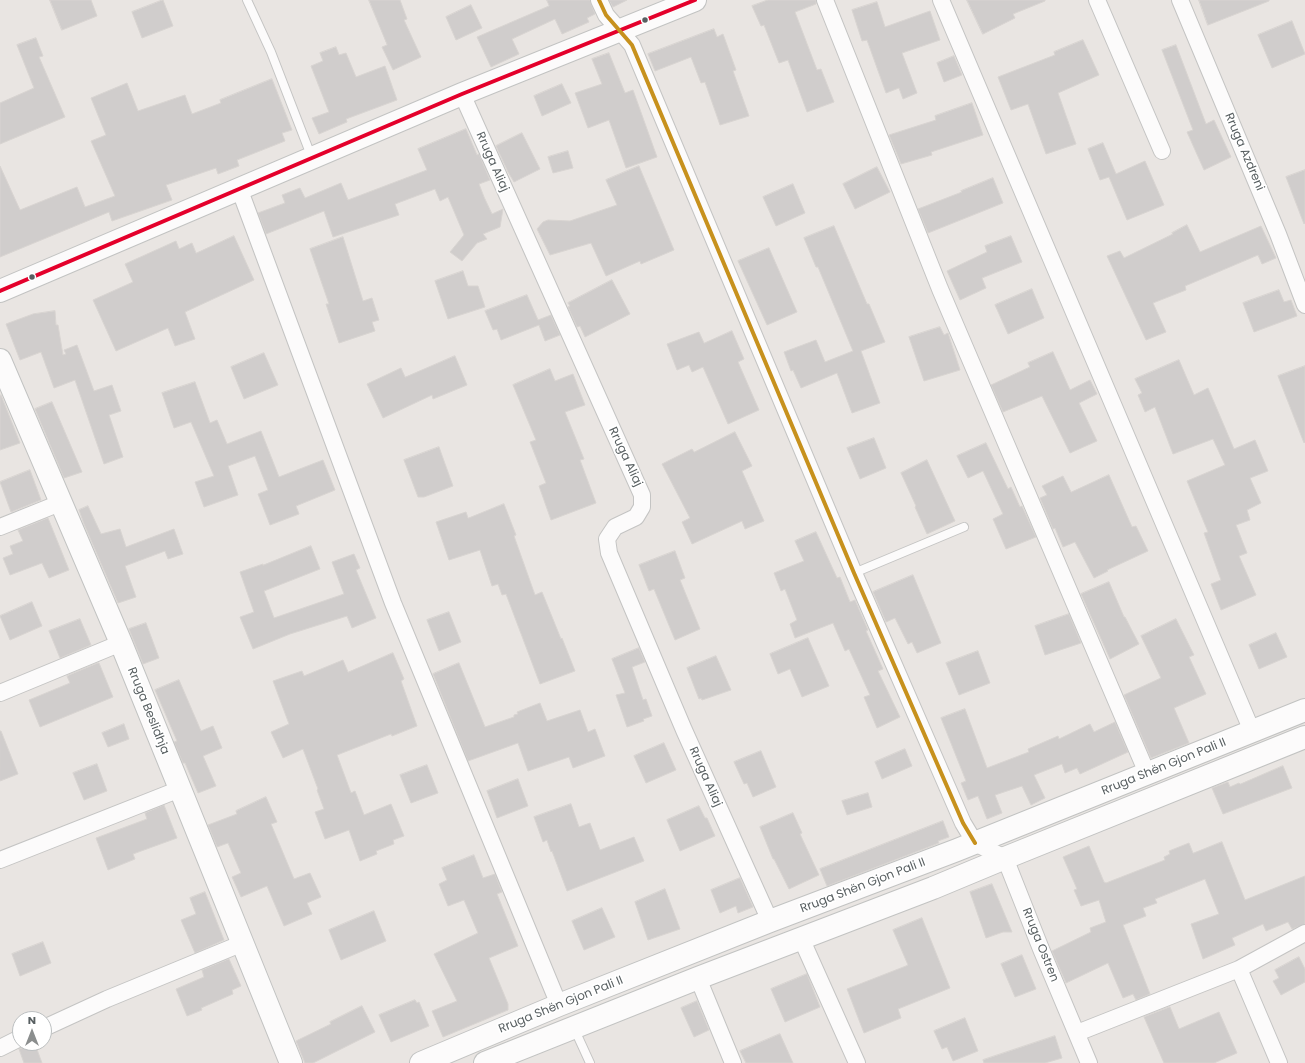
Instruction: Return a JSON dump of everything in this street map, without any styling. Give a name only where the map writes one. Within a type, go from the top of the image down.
[{"type":"street","points":[[599,0],[606,15],[632,45],[854,573],[963,823],[975,843],[1005,858]]},
{"type":"street","points":[[0,291],[462,94],[695,0]]},
{"type":"street","points":[[824,0],[943,296],[1147,773]]},
{"type":"street","points":[[941,0],[1252,731]]},
{"type":"street","points":[[1097,0],[1162,150]]},
{"type":"street","name":"Rruga Azdreni","points":[[1180,0],[1278,234],[1305,305]]},
{"type":"street","name":"Rruga Aliaj","points":[[462,94],[642,494],[642,507],[636,517],[615,527],[607,539],[609,553],[688,737],[770,921]]},
{"type":"street","points":[[239,188],[393,603],[559,1005]]},
{"type":"street","name":"Rruga Beslidhja","points":[[0,360],[121,643],[244,943],[291,1063]]},
{"type":"street","points":[[0,527],[60,503]]},
{"type":"street","points":[[0,693],[121,643]]},
{"type":"street","name":"Rruga Shën Gjon Pali II","points":[[421,1063],[559,1005],[770,921],[975,843],[1305,710]]},
{"type":"street","name":"Rruga Shën Gjon Pali II","points":[[484,1063],[698,978],[933,888],[1305,737]]},
{"type":"street","points":[[0,860],[180,789]]},
{"type":"street","name":"Rruga Ostren","points":[[1005,858],[1041,950],[1089,1063]]},
{"type":"street","points":[[1077,1033],[1240,969],[1305,933]]},
{"type":"street","points":[[801,938],[857,1063]]},
{"type":"street","points":[[52,1024],[108,999],[244,943]]},
{"type":"street","points":[[1240,969],[1279,1063]]},
{"type":"street","points":[[698,978],[733,1063]]},
{"type":"street","points":[[0,1048],[12,1042]]},
{"type":"lane","points":[[246,0],[271,52],[312,158]]},
{"type":"lane","points":[[854,573],[964,527]]},
{"type":"lane","points":[[574,1027],[590,1063]]},
{"type":"building","points":[[50,0],[91,0],[97,16],[62,30]]},
{"type":"building","points":[[163,0],[173,26],[142,38],[132,12]]},
{"type":"building","points":[[369,0],[400,0],[407,19],[404,20],[421,57],[393,70],[382,47],[387,45]]},
{"type":"building","points":[[547,0],[590,0],[595,14],[587,18],[589,22],[562,34],[555,19],[512,39],[519,54],[491,67],[477,37],[549,6]]},
{"type":"building","points":[[609,0],[627,0],[613,7]]},
{"type":"building","points":[[768,0],[816,0],[816,4],[795,12],[817,70],[821,69],[834,102],[807,112],[788,60],[779,63],[764,25],[761,26],[752,6]]},
{"type":"building","points":[[967,0],[1045,1],[1013,14],[1015,18],[983,34]]},
{"type":"building","points":[[1199,0],[1269,0],[1269,1],[1208,25]]},
{"type":"building","points":[[877,2],[885,27],[930,11],[940,40],[902,53],[917,93],[903,99],[899,88],[886,93],[867,40],[862,41],[852,10]]},
{"type":"building","points":[[471,5],[482,28],[456,40],[446,17]]},
{"type":"building","points":[[1292,21],[1305,54],[1272,68],[1258,35]]},
{"type":"building","points":[[714,29],[717,37],[723,34],[736,70],[733,71],[749,116],[720,125],[705,82],[701,83],[691,57],[655,71],[648,54]]},
{"type":"building","points":[[36,38],[43,56],[39,57],[65,117],[0,144],[0,103],[34,88],[17,45]]},
{"type":"building","points":[[1083,40],[1099,75],[1058,93],[1076,144],[1046,154],[1028,104],[1011,110],[998,77],[1055,55],[1054,52]]},
{"type":"building","points":[[1176,45],[1206,124],[1214,120],[1231,157],[1204,170],[1187,132],[1193,130],[1162,50]]},
{"type":"building","points":[[336,47],[339,55],[346,53],[356,77],[385,66],[397,100],[346,119],[347,122],[319,134],[312,118],[329,112],[311,66],[323,61],[320,53]]},
{"type":"building","points":[[609,53],[625,93],[633,90],[657,157],[626,168],[609,120],[588,128],[575,93],[602,84],[592,59]]},
{"type":"building","points":[[954,56],[962,75],[944,82],[937,63]]},
{"type":"building","points":[[272,79],[292,130],[282,133],[285,141],[237,160],[239,166],[218,174],[216,168],[166,185],[172,200],[112,221],[109,212],[0,257],[0,166],[20,210],[77,187],[85,207],[115,196],[91,141],[106,135],[91,98],[127,83],[138,111],[185,95],[192,114],[221,103],[220,100]]},
{"type":"building","points":[[562,84],[571,103],[542,116],[534,96]]},
{"type":"building","points":[[972,103],[983,135],[931,152],[932,155],[901,164],[889,135],[936,120],[935,116]]},
{"type":"building","points":[[466,129],[490,180],[479,184],[484,197],[492,214],[503,209],[500,227],[483,234],[487,239],[477,243],[462,261],[450,252],[464,235],[448,197],[440,201],[435,189],[395,204],[399,215],[333,237],[324,211],[266,234],[258,213],[285,203],[282,195],[300,188],[305,198],[341,183],[348,200],[427,170],[418,149]]},
{"type":"building","points":[[522,133],[540,169],[514,182],[496,146]]},
{"type":"building","points":[[1103,143],[1116,174],[1145,161],[1164,205],[1127,220],[1109,177],[1100,180],[1088,149]]},
{"type":"building","points":[[568,151],[573,168],[553,173],[548,157]]},
{"type":"building","points":[[639,166],[674,250],[641,264],[640,261],[606,276],[591,243],[550,255],[537,229],[543,222],[548,220],[570,221],[617,205],[606,180]]},
{"type":"building","points":[[877,167],[890,192],[855,209],[843,184]]},
{"type":"building","points":[[1305,170],[1305,223],[1304,224],[1286,177]]},
{"type":"building","points":[[993,178],[1003,203],[928,233],[918,209]]},
{"type":"building","points":[[793,184],[805,213],[776,226],[763,197]]},
{"type":"building","points":[[1187,225],[1200,252],[1261,226],[1276,258],[1262,264],[1258,255],[1185,286],[1186,290],[1153,303],[1166,332],[1146,340],[1107,256],[1120,251],[1124,258],[1173,234],[1172,233]]},
{"type":"building","points":[[834,226],[885,342],[861,351],[880,403],[852,413],[837,373],[801,388],[793,370],[791,371],[784,352],[816,340],[825,362],[853,351],[818,267],[816,267],[804,238]]},
{"type":"building","points":[[234,236],[254,280],[185,312],[195,339],[175,346],[168,328],[116,351],[93,300],[133,282],[125,264],[176,241],[179,249],[192,243],[196,253]]},
{"type":"building","points":[[1011,236],[1022,262],[982,278],[986,288],[960,300],[947,271],[987,252],[985,246]]},
{"type":"building","points":[[343,237],[363,301],[372,298],[379,320],[372,322],[375,331],[339,343],[326,304],[329,304],[310,249]]},
{"type":"building","points":[[769,248],[797,312],[767,325],[738,261]]},
{"type":"building","points":[[463,271],[468,286],[478,286],[485,307],[448,319],[435,281]]},
{"type":"building","points":[[612,280],[630,314],[585,337],[580,326],[577,327],[568,307],[570,306],[568,303]]},
{"type":"building","points":[[1032,289],[1044,318],[1008,334],[995,305]]},
{"type":"building","points":[[1279,290],[1284,302],[1291,300],[1297,316],[1254,332],[1243,303]]},
{"type":"building","points":[[527,295],[538,320],[551,315],[560,335],[545,341],[539,325],[501,340],[497,329],[493,330],[485,311]]},
{"type":"building","points":[[55,311],[56,325],[58,325],[63,355],[66,354],[64,350],[77,345],[94,391],[112,385],[121,411],[109,415],[123,457],[104,464],[75,380],[54,388],[41,352],[20,360],[6,324],[33,314]]},
{"type":"building","points":[[940,327],[944,335],[948,333],[960,370],[924,381],[909,337]]},
{"type":"building","points":[[732,331],[744,359],[738,362],[759,410],[728,424],[703,367],[692,372],[689,365],[677,370],[667,344],[699,332],[704,343]]},
{"type":"building","points":[[1053,352],[1070,390],[1090,380],[1097,394],[1079,403],[1097,441],[1070,453],[1042,396],[1003,412],[991,385],[1030,367],[1028,363]]},
{"type":"building","points":[[264,353],[278,385],[244,399],[231,367]]},
{"type":"building","points":[[455,356],[467,385],[433,399],[432,395],[383,418],[367,384],[401,368],[405,377]]},
{"type":"building","points":[[1179,360],[1194,395],[1208,388],[1234,449],[1255,440],[1268,471],[1250,478],[1261,503],[1247,510],[1250,520],[1236,525],[1247,553],[1239,556],[1256,595],[1221,610],[1211,584],[1221,580],[1204,533],[1208,532],[1187,481],[1225,465],[1213,439],[1173,454],[1155,407],[1145,412],[1138,395],[1142,393],[1135,379]]},
{"type":"building","points":[[1305,366],[1305,442],[1304,443],[1278,376]]},
{"type":"building","points":[[550,369],[555,381],[573,374],[585,405],[565,412],[584,459],[580,460],[596,503],[551,520],[539,486],[546,483],[530,442],[536,440],[513,385]]},
{"type":"building","points":[[195,382],[210,423],[217,420],[227,444],[261,431],[279,477],[323,460],[335,490],[296,506],[299,514],[270,525],[258,494],[268,490],[255,456],[228,466],[238,495],[204,507],[195,482],[214,476],[191,422],[174,428],[162,393]]},
{"type":"building","points":[[1,395],[20,443],[0,450],[0,396]]},
{"type":"building","points":[[52,402],[82,472],[64,478],[35,409]]},
{"type":"building","points":[[735,432],[752,466],[742,471],[764,521],[745,529],[742,521],[692,544],[682,522],[690,518],[662,464],[692,449],[694,452]]},
{"type":"building","points":[[874,438],[886,468],[860,479],[847,448]]},
{"type":"building","points":[[986,443],[1008,489],[1011,487],[1020,507],[1022,506],[1036,537],[1006,549],[993,519],[1003,514],[983,471],[968,478],[957,456]]},
{"type":"building","points":[[439,447],[453,486],[424,497],[418,497],[404,460]]},
{"type":"building","points":[[927,460],[955,521],[927,534],[901,473]]},
{"type":"building","points":[[30,470],[41,500],[11,512],[0,482]]},
{"type":"building","points":[[1109,475],[1132,527],[1136,526],[1148,551],[1107,570],[1108,571],[1094,578],[1075,542],[1063,547],[1055,528],[1053,529],[1040,498],[1047,495],[1042,486],[1063,476],[1071,492]]},
{"type":"building","points":[[504,504],[516,535],[514,536],[535,595],[542,592],[575,671],[540,684],[506,594],[502,595],[498,584],[492,586],[480,550],[449,560],[436,522],[466,512],[468,518]]},
{"type":"building","points":[[88,506],[101,534],[120,529],[126,547],[174,529],[183,554],[168,559],[165,551],[125,566],[136,597],[118,603],[79,510]]},
{"type":"building","points":[[48,518],[69,570],[49,578],[42,563],[10,575],[3,558],[13,554],[10,546],[23,541],[18,530]]},
{"type":"building","points":[[816,532],[837,578],[840,577],[850,602],[855,600],[868,630],[866,631],[883,669],[878,671],[900,717],[877,728],[864,697],[870,695],[849,649],[845,651],[833,623],[795,638],[790,624],[797,620],[785,589],[781,591],[774,573],[804,561],[795,541]]},
{"type":"building","points":[[311,546],[320,569],[264,591],[274,618],[344,594],[332,562],[354,554],[360,568],[356,570],[376,618],[352,628],[347,616],[290,634],[253,649],[240,617],[254,612],[240,572],[263,565]]},
{"type":"building","points":[[675,551],[685,578],[680,580],[700,629],[675,640],[654,589],[649,591],[639,565]]},
{"type":"building","points":[[913,575],[941,643],[917,653],[912,642],[908,644],[895,618],[886,622],[873,592]]},
{"type":"building","points":[[1109,582],[1124,617],[1139,644],[1110,659],[1081,594]]},
{"type":"building","points":[[32,602],[42,626],[10,640],[0,616]]},
{"type":"building","points":[[449,612],[461,642],[439,651],[427,620]]},
{"type":"building","points":[[1069,614],[1081,643],[1045,655],[1035,626]]},
{"type":"building","points":[[80,619],[91,645],[60,658],[49,631]]},
{"type":"building","points":[[1176,619],[1194,655],[1189,657],[1206,694],[1174,708],[1189,743],[1151,758],[1124,695],[1161,678],[1141,636]]},
{"type":"building","points":[[146,623],[159,658],[143,664],[129,629]]},
{"type":"building","points":[[1276,633],[1287,657],[1259,669],[1249,645]]},
{"type":"building","points":[[808,638],[829,686],[802,697],[790,669],[778,674],[770,654]]},
{"type":"building","points":[[639,648],[645,662],[632,667],[643,700],[646,699],[652,716],[643,719],[644,721],[627,727],[616,695],[625,693],[612,659]]},
{"type":"building","points":[[978,651],[990,683],[959,695],[946,663]]},
{"type":"building","points":[[393,653],[404,679],[401,681],[417,726],[392,736],[391,734],[337,755],[351,793],[355,791],[364,815],[391,804],[404,836],[393,840],[394,844],[376,851],[377,854],[360,861],[349,830],[325,839],[315,812],[324,809],[303,749],[283,758],[271,732],[289,724],[273,681],[302,671],[304,676],[343,660],[348,672]]},
{"type":"building","points":[[716,656],[731,690],[702,700],[701,698],[699,699],[687,668]]},
{"type":"building","points":[[98,663],[113,697],[40,727],[29,700],[70,683],[67,676]]},
{"type":"building","points":[[459,663],[485,727],[514,717],[514,715],[518,714],[517,712],[540,703],[547,721],[580,710],[588,732],[595,729],[605,756],[573,768],[569,757],[528,771],[518,743],[468,761],[433,674]]},
{"type":"building","points":[[179,680],[201,731],[213,726],[222,748],[203,756],[216,786],[198,793],[174,742],[177,741],[155,690]]},
{"type":"building","points":[[965,709],[987,768],[1029,752],[1028,749],[1058,736],[1059,739],[1090,724],[1094,732],[1115,722],[1128,752],[1080,774],[1077,768],[1065,773],[1062,764],[1034,775],[1045,798],[1031,805],[1022,786],[995,795],[1002,813],[987,819],[978,796],[968,800],[961,783],[966,781],[941,718]]},
{"type":"building","points":[[124,724],[129,739],[108,747],[102,733]]},
{"type":"building","points":[[0,731],[18,774],[0,781]]},
{"type":"building","points":[[664,743],[676,770],[646,783],[634,756]]},
{"type":"building","points":[[905,749],[912,766],[882,779],[875,762]]},
{"type":"building","points":[[761,751],[776,787],[753,797],[747,783],[744,784],[734,762]]},
{"type":"building","points":[[97,764],[107,791],[84,800],[73,773]]},
{"type":"building","points":[[427,765],[438,793],[411,803],[400,775]]},
{"type":"building","points":[[1283,766],[1292,788],[1223,814],[1212,788],[1228,782],[1230,787],[1239,783],[1240,784]]},
{"type":"building","points":[[518,779],[528,806],[497,818],[487,791]]},
{"type":"building","points":[[868,793],[872,807],[847,815],[842,801]]},
{"type":"building","points":[[266,797],[277,822],[271,824],[294,879],[310,873],[321,897],[307,903],[312,914],[284,926],[267,886],[241,897],[232,877],[241,873],[228,843],[217,847],[208,825],[237,814],[236,811]]},
{"type":"building","points":[[571,804],[579,827],[590,823],[600,850],[634,837],[644,861],[567,891],[552,851],[551,852],[547,840],[543,842],[534,817]]},
{"type":"building","points":[[164,805],[177,838],[133,854],[135,859],[108,870],[96,838],[147,819],[145,813]]},
{"type":"building","points":[[699,806],[705,818],[707,818],[715,836],[680,851],[667,820]]},
{"type":"building","points":[[793,813],[802,833],[800,834],[819,875],[789,889],[773,859],[760,827]]},
{"type":"building","points":[[943,821],[949,837],[938,841],[939,843],[827,886],[820,869]]},
{"type":"building","points":[[1222,842],[1245,900],[1305,876],[1305,924],[1292,929],[1288,922],[1266,931],[1263,924],[1232,938],[1235,945],[1203,959],[1191,924],[1219,914],[1205,879],[1155,899],[1157,903],[1143,908],[1146,916],[1123,925],[1150,994],[1136,1000],[1133,994],[1123,998],[1108,963],[1066,983],[1052,951],[1091,932],[1090,928],[1106,922],[1099,900],[1081,906],[1074,890],[1077,889],[1063,857],[1089,846],[1104,882],[1106,883],[1165,860],[1164,857],[1170,854],[1169,851],[1189,843],[1193,853]]},
{"type":"building","points":[[474,855],[483,878],[495,874],[502,892],[497,894],[518,946],[489,958],[508,1004],[508,1010],[443,1037],[432,1011],[457,1001],[434,954],[478,933],[464,900],[448,906],[439,884],[447,880],[442,868]]},
{"type":"building","points":[[740,878],[753,907],[738,913],[736,906],[720,913],[711,890]]},
{"type":"building","points":[[992,884],[1012,932],[1003,932],[986,938],[970,892]]},
{"type":"building","points":[[665,889],[680,929],[648,940],[635,902]]},
{"type":"building","points":[[205,892],[224,940],[195,953],[181,920],[196,914],[190,898]]},
{"type":"building","points":[[602,908],[615,937],[584,950],[572,921]]},
{"type":"building","points":[[374,911],[386,941],[341,960],[329,930]]},
{"type":"building","points":[[922,918],[950,988],[898,1009],[901,1018],[864,1033],[847,989],[908,965],[893,930]]},
{"type":"building","points":[[43,942],[51,963],[20,976],[12,954]]},
{"type":"building","points":[[1022,955],[1036,989],[1015,997],[1001,964]]},
{"type":"building","points":[[1299,957],[1305,969],[1305,982],[1281,995],[1273,981],[1279,978],[1275,970]]},
{"type":"building","points":[[229,959],[241,986],[232,990],[233,994],[187,1016],[176,989],[204,977],[202,970]]},
{"type":"building","points":[[807,974],[820,1007],[785,1022],[771,989]]},
{"type":"building","points":[[415,1000],[417,1003],[419,1002],[429,1026],[391,1042],[379,1015]]},
{"type":"building","points":[[697,1001],[709,1030],[694,1037],[681,1008]]},
{"type":"building","points":[[362,1006],[375,1032],[313,1063],[305,1063],[296,1041],[331,1024],[330,1022]]},
{"type":"building","points":[[1170,1007],[1179,1029],[1219,1012],[1237,1053],[1214,1063],[1164,1063],[1144,1017]]},
{"type":"building","points":[[965,1018],[978,1051],[953,1061],[947,1047],[942,1049],[934,1031]]},
{"type":"building","points":[[780,1034],[793,1063],[746,1063],[740,1051]]},
{"type":"building","points":[[1055,1036],[1062,1058],[1045,1063],[984,1063],[983,1060]]},
{"type":"building","points":[[20,1051],[38,1051],[42,1063],[24,1063]]},
{"type":"transit line","points":[[599,0],[606,15],[632,45],[854,573],[963,823],[975,843]]},
{"type":"transit line","points":[[0,291],[462,94],[695,0]]}]
